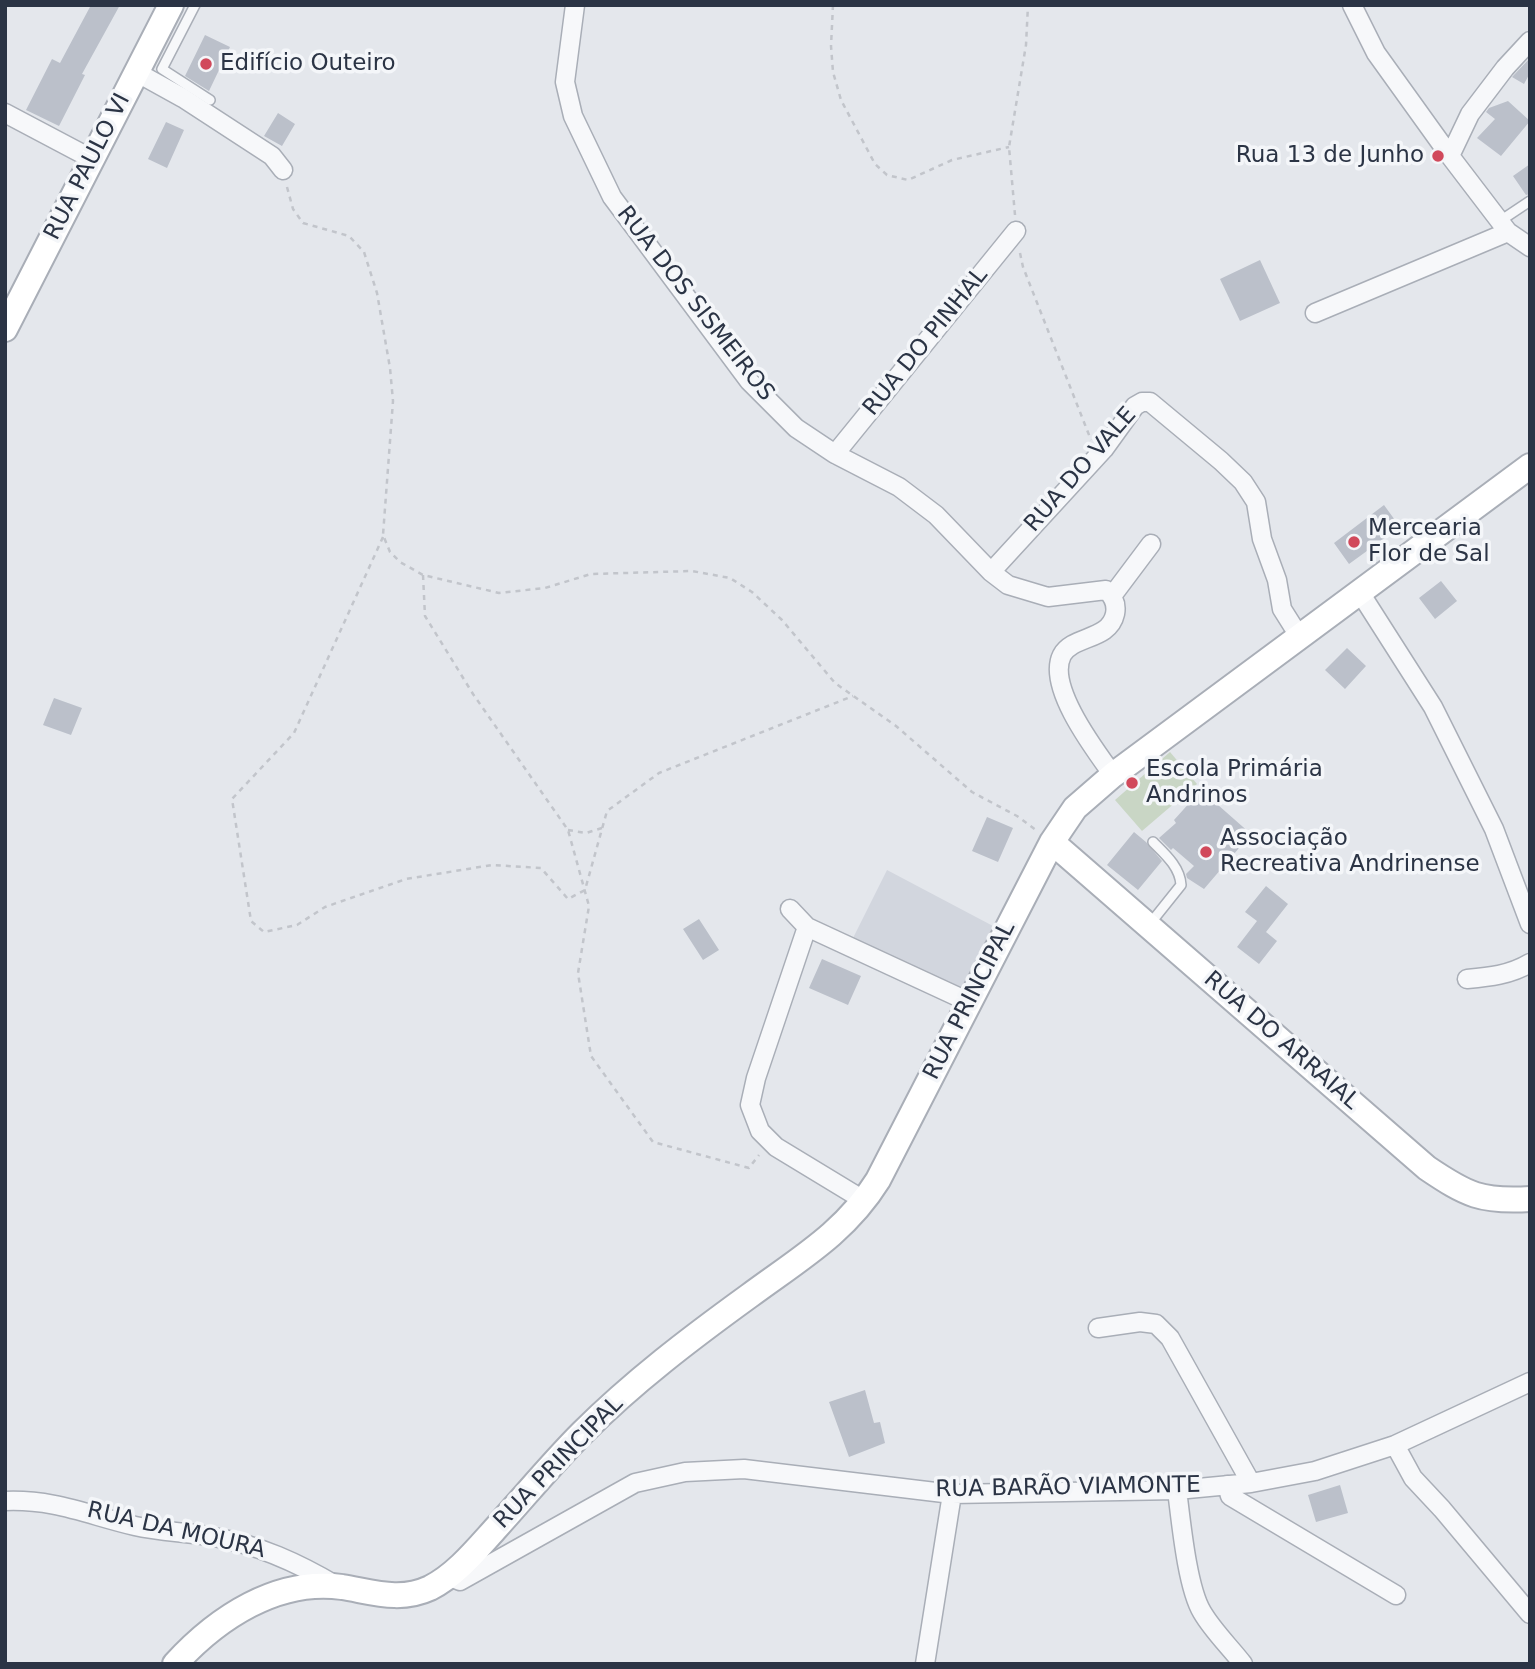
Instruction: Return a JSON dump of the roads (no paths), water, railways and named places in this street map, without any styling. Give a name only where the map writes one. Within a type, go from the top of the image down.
[{"type":"main road","name":"RUA PAULO VI","points":[[5,329],[136,72],[164,42],[171,5]]},
{"type":"main road","name":"RUA PRINCIPAL","points":[[175,1664],[233,1615],[267,1596],[304,1587],[339,1587],[406,1596],[428,1588],[448,1576],[481,1544],[582,1433],[618,1400],[677,1349],[840,1229],[865,1200],[1052,842],[1075,808],[1113,775],[1530,466]]},
{"type":"main road","name":"RUA DO ARRAIAL","points":[[1052,842],[1427,1168],[1462,1191],[1483,1199],[1530,1199]]},
{"type":"street","name":"RUA DOS SISMEIROS","points":[[575,5],[565,82],[573,116],[612,197],[749,381],[796,428],[835,454],[899,487],[936,515],[1007,585],[1048,597],[1105,590],[1112,596]]},
{"type":"street","points":[[1352,5],[1376,53],[1450,156],[1504,227],[1530,247]]},
{"type":"street","points":[[1450,156],[1470,114],[1530,41]]},
{"type":"street","points":[[136,72],[183,98],[272,156],[283,170]]},
{"type":"street","points":[[7,117],[92,159]]},
{"type":"street","points":[[1315,313],[1504,227]]},
{"type":"street","name":"RUA DO PINHAL","points":[[835,454],[1016,231]]},
{"type":"street","name":"RUA DO VALE","points":[[991,572],[1097,456],[1135,406],[1150,402],[1222,461],[1256,502],[1262,539],[1278,580],[1282,609],[1299,636]]},
{"type":"street","points":[[1113,775],[1086,737],[1063,692],[1059,667],[1063,653],[1103,632],[1113,621],[1116,609],[1112,596],[1151,544]]},
{"type":"street","points":[[1359,591],[1433,707],[1494,829],[1530,924]]},
{"type":"street","points":[[790,909],[807,927],[969,1002]]},
{"type":"street","points":[[807,927],[756,1078],[750,1105],[760,1131],[776,1147],[865,1200]]},
{"type":"street","points":[[1467,979],[1497,976],[1530,963]]},
{"type":"street","points":[[1098,1328],[1140,1322],[1156,1324],[1170,1338],[1251,1483]]},
{"type":"street","name":"RUA BARÃO VIAMONTE","points":[[448,1576],[460,1581],[635,1483],[685,1472],[744,1469],[951,1493],[1177,1490],[1251,1483],[1315,1471],[1395,1445],[1530,1382]]},
{"type":"street","points":[[1395,1445],[1413,1478],[1530,1614]]},
{"type":"street","points":[[1227,1485],[1230,1496],[1396,1595]]},
{"type":"street","points":[[1177,1490],[1195,1595],[1202,1612],[1243,1664]]},
{"type":"street","points":[[925,1664],[951,1493]]},
{"type":"street","name":"RUA DA MOURA","points":[[5,1500],[57,1504],[163,1532],[215,1537],[282,1556],[339,1587]]},
{"type":"lane","points":[[195,5],[164,42],[162,69],[210,100]]},
{"type":"lane","points":[[1504,227],[1530,201]]},
{"type":"lane","points":[[1148,926],[1181,885],[1181,878],[1174,866],[1153,842]]},
{"type":"place","name":"Edifício Outeiro","points":[[206,64]]},
{"type":"place","name":"Rua 13 de Junho","points":[[1438,156]]},
{"type":"place","name":"Mercearia Flor de Sal","points":[[1354,542]]},
{"type":"place","name":"Escola Primária Andrinos","points":[[1132,783]]},
{"type":"place","name":"Associação Recreativa Andrinense","points":[[1206,852]]}]
